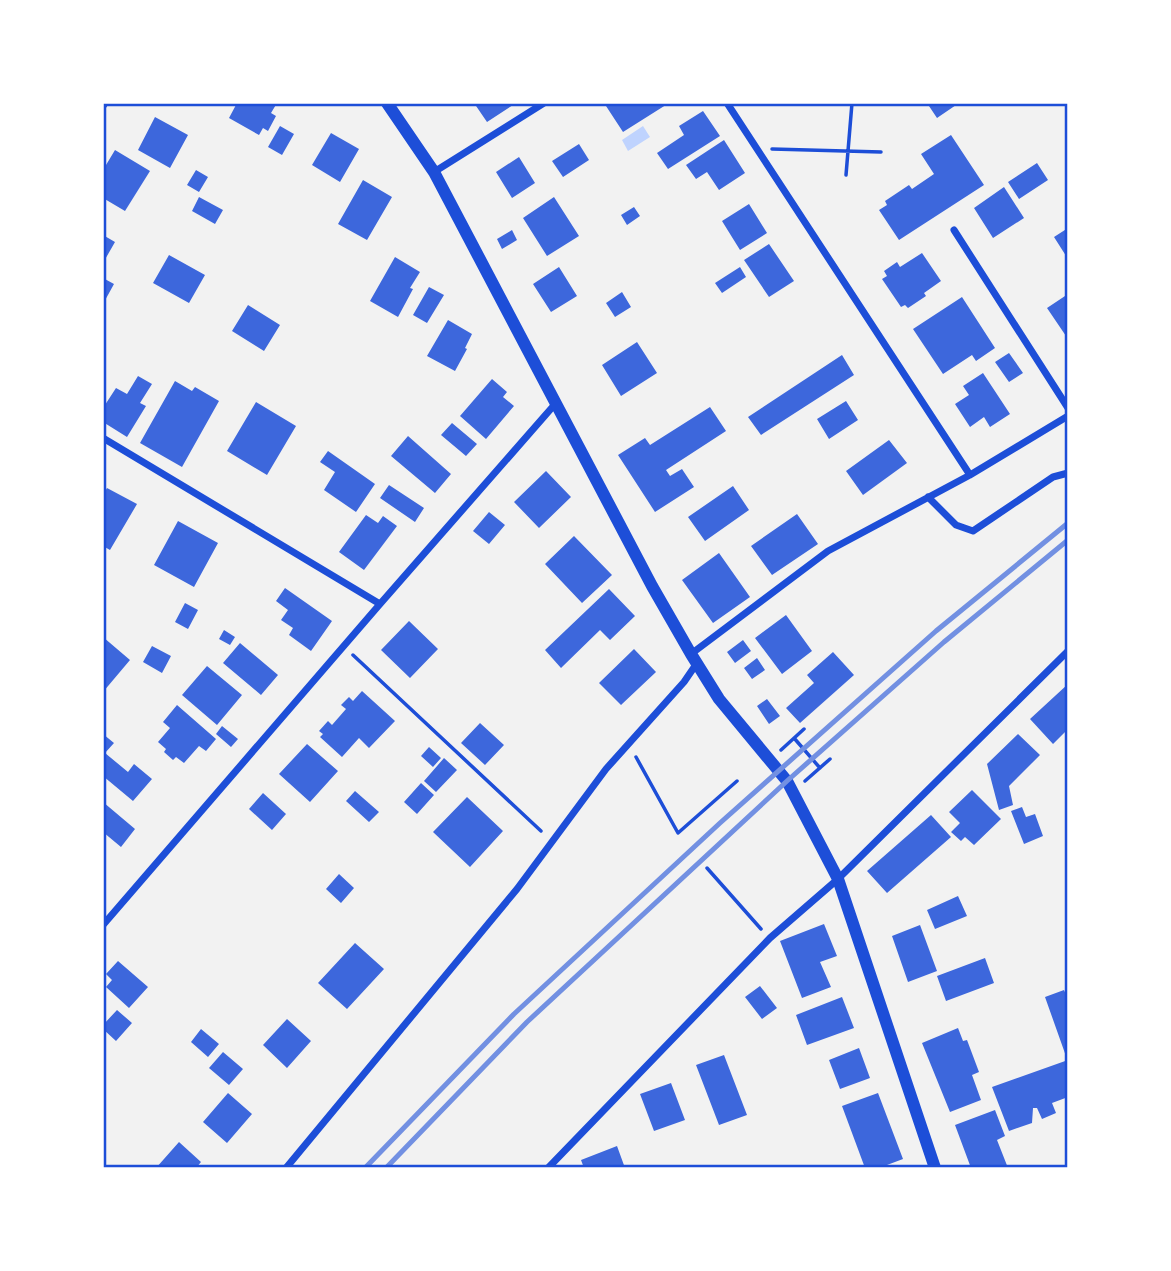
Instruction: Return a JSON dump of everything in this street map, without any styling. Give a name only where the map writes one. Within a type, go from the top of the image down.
[{"type":"street","points":[[387,103],[435,172],[652,586],[694,658],[719,699],[793,791],[838,879],[935,1168]]},
{"type":"street","points":[[435,172],[544,103]]},
{"type":"street","points":[[727,103],[970,475]]},
{"type":"street","points":[[954,230],[1068,408]]},
{"type":"street","points":[[103,925],[556,404]]},
{"type":"street","points":[[286,1168],[517,889],[607,769],[684,682],[694,658],[828,551],[970,475],[1068,416]]},
{"type":"street","points":[[103,438],[380,604]]},
{"type":"street","points":[[928,497],[956,526],[973,531],[1053,477],[1068,473]]},
{"type":"street","points":[[548,1168],[770,938],[838,879],[1068,651]]},
{"type":"path","points":[[846,175],[852,103]]},
{"type":"path","points":[[770,149],[881,152]]},
{"type":"path","points":[[360,662],[543,833]]},
{"type":"path","points":[[774,766],[804,729]]},
{"type":"path","points":[[794,738],[821,769]]},
{"type":"path","points":[[630,746],[678,833],[737,781]]},
{"type":"path","points":[[793,791],[830,759]]},
{"type":"path","points":[[707,868],[770,938]]},
{"type":"water","points":[[643,126],[650,137],[628,151],[622,140]]},
{"type":"building","points":[[237,103],[277,103],[271,113],[276,116],[268,131],[263,128],[259,135],[229,118]]},
{"type":"building","points":[[474,103],[516,103],[487,122]]},
{"type":"building","points":[[611,103],[669,103],[623,132],[606,106]]},
{"type":"building","points":[[927,103],[959,103],[937,118]]},
{"type":"building","points":[[703,111],[720,136],[668,169],[657,153],[684,135],[679,126]]},
{"type":"building","points":[[155,117],[188,135],[170,168],[138,150]]},
{"type":"building","points":[[280,126],[294,134],[282,155],[268,147]]},
{"type":"building","points":[[331,133],[359,149],[340,182],[312,165]]},
{"type":"building","points":[[951,135],[984,185],[899,240],[879,210],[887,205],[885,201],[909,185],[912,189],[934,174],[921,154]]},
{"type":"building","points":[[724,140],[745,173],[719,190],[707,172],[696,179],[686,165]]},
{"type":"building","points":[[579,144],[589,160],[563,177],[552,161]]},
{"type":"building","points":[[115,150],[150,171],[125,211],[103,198],[103,170]]},
{"type":"building","points":[[519,157],[535,183],[512,198],[496,172]]},
{"type":"building","points":[[1037,163],[1048,180],[1019,199],[1008,182]]},
{"type":"building","points":[[196,170],[208,177],[199,192],[187,185]]},
{"type":"building","points":[[363,180],[392,197],[367,240],[338,224]]},
{"type":"building","points":[[1004,187],[1024,218],[993,238],[974,208]]},
{"type":"building","points":[[199,197],[223,210],[215,224],[192,211]]},
{"type":"building","points":[[554,197],[579,236],[547,256],[523,218]]},
{"type":"building","points":[[749,204],[767,233],[740,250],[722,221]]},
{"type":"building","points":[[634,207],[640,216],[627,225],[621,215]]},
{"type":"building","points":[[1068,228],[1068,259],[1054,237]]},
{"type":"building","points":[[512,230],[517,240],[502,249],[497,239]]},
{"type":"building","points":[[103,235],[115,242],[103,263]]},
{"type":"building","points":[[769,244],[794,281],[769,297],[744,260]]},
{"type":"building","points":[[922,253],[941,281],[924,293],[926,296],[908,308],[905,305],[901,307],[882,279],[887,276],[884,271],[897,262],[900,267]]},
{"type":"building","points":[[169,255],[205,275],[189,303],[153,283]]},
{"type":"building","points":[[395,257],[420,272],[398,317],[370,301]]},
{"type":"building","points":[[559,267],[577,296],[551,312],[533,284]]},
{"type":"building","points":[[740,267],[746,277],[722,293],[715,283]]},
{"type":"building","points":[[103,278],[114,284],[103,304]]},
{"type":"building","points":[[429,287],[444,295],[427,323],[413,315]]},
{"type":"building","points":[[622,292],[631,307],[615,317],[606,303]]},
{"type":"building","points":[[1068,294],[1068,339],[1047,308]]},
{"type":"building","points":[[962,297],[995,348],[976,361],[972,355],[943,374],[913,329]]},
{"type":"building","points":[[248,305],[280,325],[264,351],[232,331]]},
{"type":"building","points":[[448,320],[472,334],[455,371],[427,356]]},
{"type":"building","points":[[637,342],[657,373],[621,396],[602,365]]},
{"type":"building","points":[[1009,353],[1023,373],[1009,382],[995,362]]},
{"type":"building","points":[[842,355],[854,375],[761,435],[748,417]]},
{"type":"building","points":[[983,373],[1010,414],[990,427],[984,417],[970,427],[955,404],[969,395],[963,386]]},
{"type":"building","points":[[138,376],[152,384],[140,403],[146,406],[127,437],[103,422],[103,408],[116,388],[127,394]]},
{"type":"building","points":[[492,379],[507,392],[503,397],[514,406],[486,439],[460,416]]},
{"type":"building","points":[[175,381],[192,391],[195,387],[219,401],[182,467],[140,443]]},
{"type":"building","points":[[846,401],[858,420],[829,439],[817,419]]},
{"type":"building","points":[[256,402],[296,426],[267,475],[227,451]]},
{"type":"building","points":[[710,407],[726,431],[666,470],[670,476],[682,469],[694,487],[655,512],[618,455],[645,438],[650,445]]},
{"type":"building","points":[[452,423],[477,444],[466,456],[441,435]]},
{"type":"building","points":[[408,436],[451,474],[435,493],[391,456]]},
{"type":"building","points":[[889,440],[907,463],[863,495],[846,471]]},
{"type":"building","points":[[328,451],[375,484],[356,512],[324,490],[335,472],[320,462]]},
{"type":"building","points":[[546,471],[571,497],[539,528],[514,502]]},
{"type":"building","points":[[389,485],[424,508],[415,522],[380,498]]},
{"type":"building","points":[[733,486],[749,510],[705,541],[688,517]]},
{"type":"building","points":[[107,488],[137,504],[110,550],[103,546],[103,495]]},
{"type":"building","points":[[489,512],[505,525],[489,544],[473,531]]},
{"type":"building","points":[[797,514],[818,544],[772,575],[751,546]]},
{"type":"building","points":[[366,515],[378,523],[383,516],[397,526],[364,570],[339,552]]},
{"type":"building","points":[[178,521],[218,543],[194,587],[154,565]]},
{"type":"building","points":[[574,536],[612,575],[582,603],[545,564]]},
{"type":"building","points":[[719,553],[750,597],[713,623],[682,580]]},
{"type":"building","points":[[285,588],[332,621],[311,651],[289,635],[293,628],[281,620],[288,610],[276,601]]},
{"type":"building","points":[[609,589],[635,616],[610,640],[600,630],[561,668],[545,650]]},
{"type":"building","points":[[185,603],[198,610],[188,629],[175,622]]},
{"type":"building","points":[[786,615],[812,651],[782,674],[755,638]]},
{"type":"building","points":[[409,621],[438,649],[410,678],[381,650]]},
{"type":"building","points":[[224,630],[235,637],[230,645],[219,639]]},
{"type":"building","points":[[103,637],[130,660],[103,692]]},
{"type":"building","points":[[743,640],[751,651],[735,663],[727,652]]},
{"type":"building","points":[[240,643],[278,675],[261,695],[223,663]]},
{"type":"building","points":[[152,646],[171,656],[162,673],[143,662]]},
{"type":"building","points":[[634,649],[656,672],[621,705],[599,683]]},
{"type":"building","points":[[833,652],[854,675],[800,723],[786,708],[814,683],[807,675]]},
{"type":"building","points":[[757,658],[765,670],[752,679],[744,668]]},
{"type":"building","points":[[207,666],[242,695],[217,725],[182,695]]},
{"type":"building","points":[[1068,684],[1068,729],[1053,744],[1030,719]]},
{"type":"building","points":[[362,691],[395,721],[369,748],[359,738],[342,757],[320,737],[323,734],[319,731],[328,721],[332,725],[346,709],[341,705],[349,697],[353,701]]},
{"type":"building","points":[[767,699],[780,716],[769,724],[757,706]]},
{"type":"building","points":[[177,705],[216,739],[206,751],[199,746],[184,763],[176,757],[173,760],[158,742],[170,728],[163,722]]},
{"type":"building","points":[[480,723],[504,745],[485,765],[461,743]]},
{"type":"building","points":[[222,726],[238,739],[231,747],[216,734]]},
{"type":"building","points":[[103,734],[114,743],[105,753],[128,772],[134,764],[152,779],[133,801],[103,776]]},
{"type":"building","points":[[1018,734],[1040,755],[1009,786],[1013,805],[999,810],[987,764]]},
{"type":"building","points":[[307,744],[338,771],[310,802],[279,774]]},
{"type":"building","points":[[429,747],[441,758],[433,767],[421,756]]},
{"type":"building","points":[[444,758],[457,770],[436,792],[424,781]]},
{"type":"building","points":[[421,783],[434,795],[417,814],[404,802]]},
{"type":"building","points":[[972,790],[1001,819],[974,845],[965,837],[961,841],[951,832],[960,823],[949,812]]},
{"type":"building","points":[[355,791],[379,812],[369,822],[346,801]]},
{"type":"building","points":[[263,793],[286,814],[272,830],[249,809]]},
{"type":"building","points":[[467,797],[503,831],[470,867],[433,832]]},
{"type":"building","points":[[103,802],[135,829],[121,847],[103,832]]},
{"type":"building","points":[[1022,807],[1026,817],[1035,814],[1043,836],[1024,844],[1011,811]]},
{"type":"building","points":[[931,815],[951,837],[887,893],[867,871]]},
{"type":"building","points":[[339,874],[354,888],[341,903],[326,889]]},
{"type":"building","points":[[958,896],[967,916],[935,929],[927,910]]},
{"type":"building","points":[[824,924],[837,956],[820,962],[831,987],[802,998],[780,941]]},
{"type":"building","points":[[920,925],[937,971],[908,982],[892,936]]},
{"type":"building","points":[[355,943],[384,969],[347,1009],[318,983]]},
{"type":"building","points":[[985,958],[994,983],[946,1001],[937,976]]},
{"type":"building","points":[[118,961],[148,987],[129,1008],[106,987],[112,980],[106,974]]},
{"type":"building","points":[[760,986],[777,1008],[762,1019],[745,997]]},
{"type":"building","points":[[1064,990],[1068,999],[1067,1059],[1045,997]]},
{"type":"building","points":[[842,997],[854,1028],[807,1045],[796,1015]]},
{"type":"building","points":[[117,1010],[132,1023],[116,1041],[103,1029],[103,1025]]},
{"type":"building","points":[[287,1019],[311,1041],[287,1068],[263,1045]]},
{"type":"building","points":[[958,1028],[963,1041],[967,1040],[979,1072],[972,1075],[981,1100],[950,1112],[922,1043]]},
{"type":"building","points":[[201,1029],[219,1044],[208,1057],[191,1042]]},
{"type":"building","points":[[859,1048],[870,1078],[840,1089],[829,1060]]},
{"type":"building","points":[[223,1052],[243,1069],[229,1085],[209,1068]]},
{"type":"building","points":[[724,1055],[747,1115],[719,1125],[696,1065]]},
{"type":"building","points":[[1068,1060],[1068,1097],[1052,1103],[1056,1113],[1042,1119],[1037,1108],[1033,1108],[1032,1123],[1009,1131],[992,1087]]},
{"type":"building","points":[[671,1083],[685,1120],[654,1131],[640,1094]]},
{"type":"building","points":[[228,1093],[252,1114],[227,1143],[203,1122]]},
{"type":"building","points":[[878,1093],[903,1159],[879,1168],[865,1168],[842,1106]]},
{"type":"building","points":[[995,1110],[1005,1136],[997,1140],[1008,1168],[971,1168],[955,1125]]},
{"type":"building","points":[[179,1142],[201,1162],[196,1168],[156,1168]]},
{"type":"building","points":[[617,1146],[625,1168],[584,1168],[581,1160]]},
{"type":"railway","points":[[365,1168],[514,1014],[720,823],[936,631],[1068,523]]},
{"type":"railway","points":[[386,1168],[527,1022],[787,781],[944,642],[1068,540]]}]
